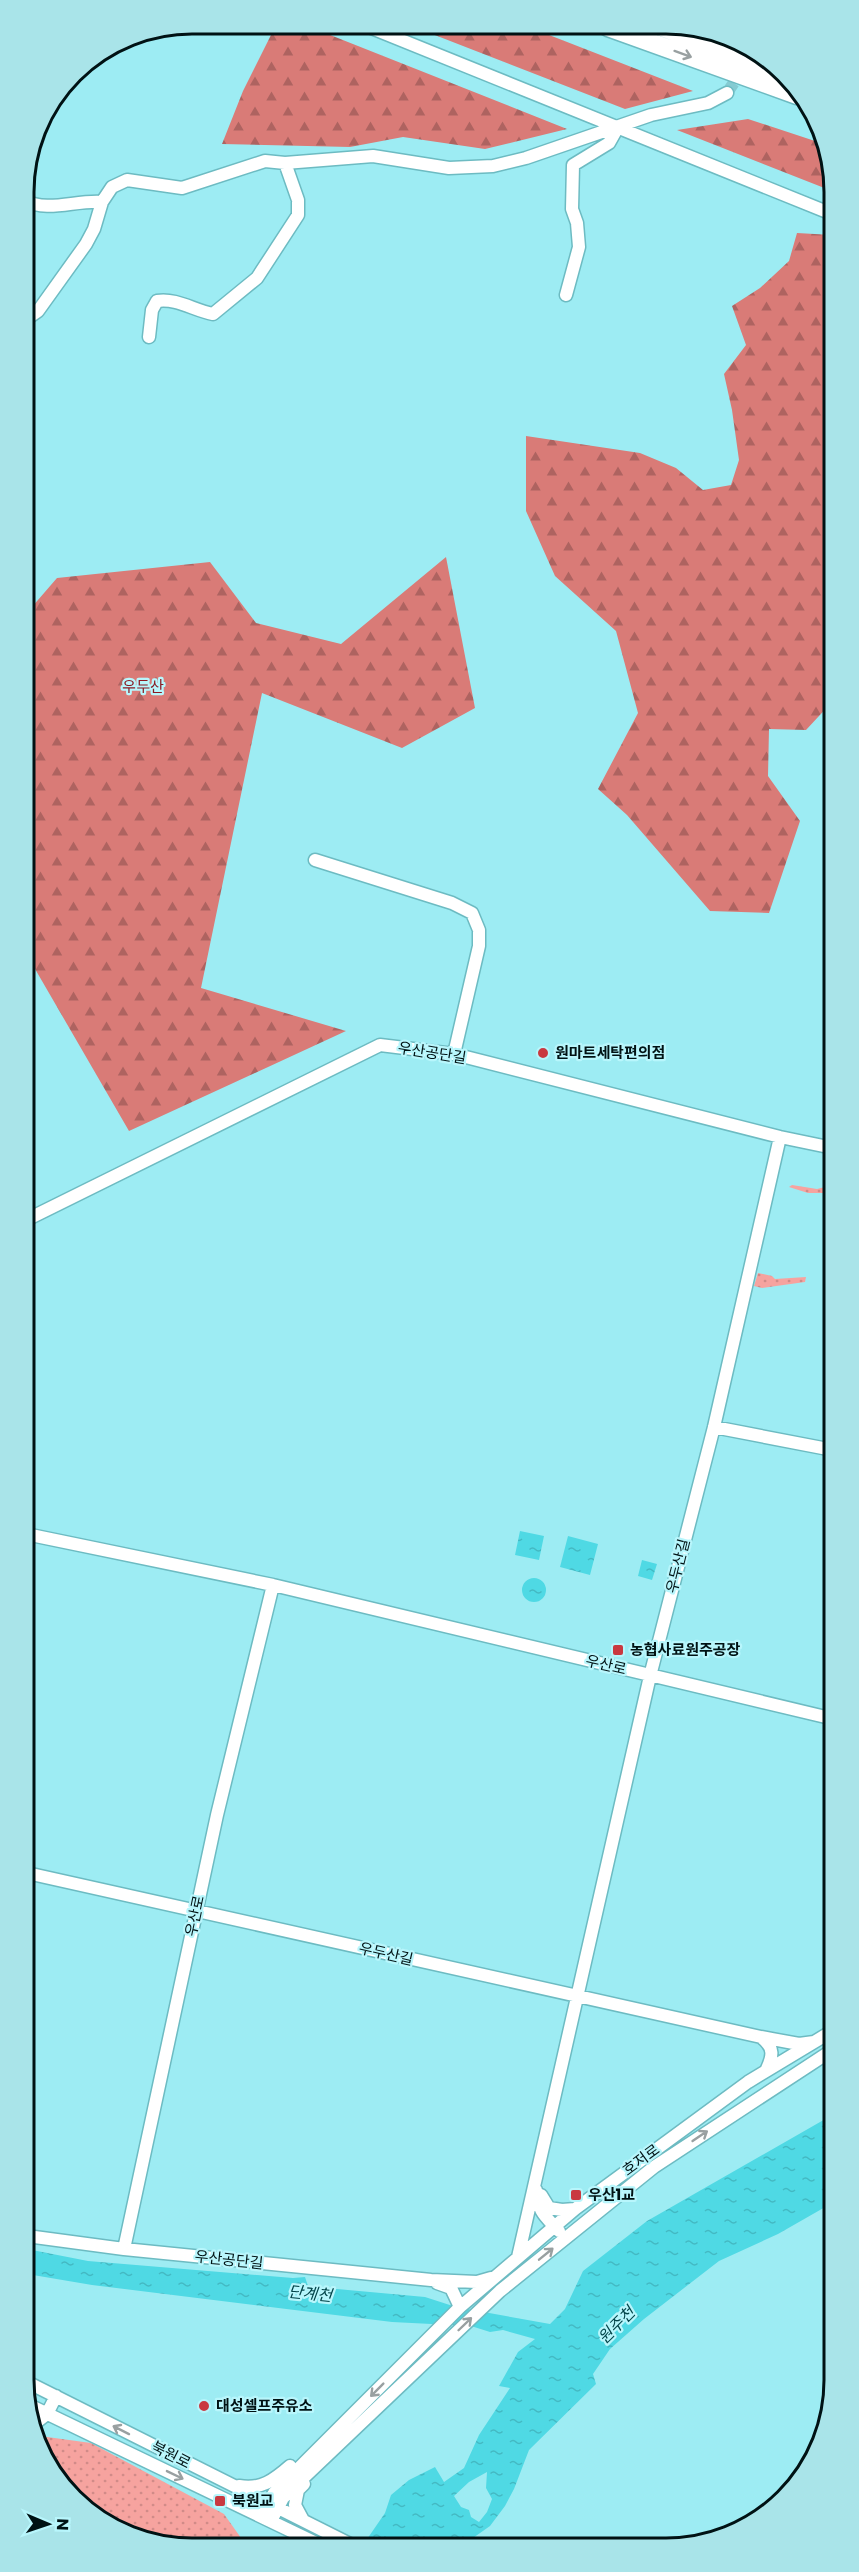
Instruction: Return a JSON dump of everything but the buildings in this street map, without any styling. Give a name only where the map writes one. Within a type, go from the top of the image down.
[{"type":"highway","points":[[628,34],[788,92]]},
{"type":"highway","points":[[688,37],[754,61]]},
{"type":"street","points":[[388,35],[824,211]]},
{"type":"street","points":[[35,312],[86,244],[94,229],[102,202],[112,187],[127,180],[182,188],[266,161],[285,164],[373,156],[449,168],[493,166],[526,158],[651,116],[708,103],[727,93]]},
{"type":"street","points":[[566,295],[579,247],[577,223],[572,209],[573,165],[609,143],[618,127]]},
{"type":"street","points":[[150,337],[152,310],[157,301],[170,299],[196,311],[213,314],[257,278],[298,215],[298,200],[285,164]]},
{"type":"street","points":[[35,205],[48,207],[83,201],[102,202]]},
{"type":"street","points":[[315,860],[452,903],[472,913],[479,930],[479,946],[454,1054]]},
{"type":"street","name":"우산공단길","points":[[35,1216],[380,1045],[454,1054],[824,1146]]},
{"type":"street","name":"우두산길","points":[[518,2257],[650,1676],[714,1427],[780,1137]]},
{"type":"street","points":[[714,1427],[824,1448]]},
{"type":"street","name":"우산로","points":[[34,1536],[273,1585],[824,1717]]},
{"type":"street","name":"우산로","points":[[124,2249],[217,1815],[273,1585]]},
{"type":"street","points":[[34,1875],[196,1912]]},
{"type":"street","name":"우두산길","points":[[196,1912],[761,2037],[799,2044],[814,2042]]},
{"type":"street","name":"호저로","points":[[316,2450],[460,2307],[554,2226],[765,2071],[824,2036]]},
{"type":"street","points":[[761,2037],[770,2045],[773,2053],[765,2071]]},
{"type":"street","name":"호저로","points":[[321,2462],[500,2291],[654,2167],[824,2055]]},
{"type":"street","points":[[789,2057],[797,2073]]},
{"type":"street","points":[[535,2180],[543,2201],[549,2208],[575,2209]]},
{"type":"street","points":[[535,2180],[538,2204],[543,2216],[566,2238]]},
{"type":"street","name":"우산공단길","points":[[34,2237],[124,2249],[430,2280],[477,2282],[498,2275]]},
{"type":"street","points":[[430,2280],[451,2288],[460,2307]]},
{"type":"street","name":"북원로","points":[[35,2386],[338,2538]]},
{"type":"street","points":[[40,2419],[47,2414],[56,2396]]},
{"type":"street","name":"북원로","points":[[38,2409],[306,2538]]},
{"type":"street","points":[[227,2483],[243,2487],[264,2485],[271,2482],[300,2458],[316,2450]]},
{"type":"street","points":[[266,2519],[273,2505],[274,2493],[316,2450]]},
{"type":"street","points":[[273,2505],[321,2462]]},
{"type":"street","points":[[309,2523],[297,2512],[295,2500],[298,2490],[321,2462]]},
{"type":"shaded area","points":[[792,1185],[817,1189],[824,1187],[824,1193],[808,1193],[789,1187]]},
{"type":"shaded area","points":[[758,1273],[772,1276],[775,1279],[806,1277],[805,1282],[762,1288],[754,1286]]},
{"type":"shaded area","points":[[46,2437],[91,2443],[224,2514],[241,2538],[192,2538],[162,2534],[142,2529],[105,2511],[88,2498],[67,2476]]},
{"type":"green space","points":[[433,34],[547,34],[693,91],[625,109]]},
{"type":"green space","points":[[271,35],[329,35],[567,129],[485,149],[403,137],[350,147],[222,144],[243,91]]},
{"type":"green space","points":[[748,119],[816,141],[824,188],[677,130]]},
{"type":"green space","points":[[797,233],[824,235],[824,711],[806,730],[769,729],[768,776],[800,821],[769,913],[710,911],[627,815],[598,789],[638,713],[616,631],[555,576],[526,511],[526,436],[640,453],[676,468],[703,490],[731,485],[739,460],[724,374],[746,345],[732,306],[760,288],[789,261]]},
{"type":"green space","name":"우두산","points":[[446,557],[475,708],[402,748],[262,693],[201,988],[346,1031],[129,1131],[35,968],[35,604],[57,578],[210,562],[256,623],[341,644]]},
{"type":"water","points":[[520,1531],[544,1536],[539,1560],[515,1555]]},
{"type":"water","points":[[568,1536],[598,1544],[590,1575],[560,1567]]},
{"type":"water","points":[[642,1560],[657,1564],[652,1580],[638,1576]]},
{"type":"water","points":[[534,1578],[542,1582],[546,1590],[542,1598],[534,1602],[526,1598],[522,1590],[526,1582]]},
{"type":"water","points":[[824,2120],[824,2208],[778,2234],[719,2261],[644,2319],[610,2349],[593,2374],[596,2384],[529,2450],[505,2506],[490,2526],[473,2538],[368,2538],[385,2513],[391,2495],[409,2480],[435,2467],[444,2482],[464,2468],[479,2435],[510,2388],[499,2386],[518,2352],[535,2339],[503,2330],[490,2332],[471,2326],[392,2322],[92,2285],[34,2275],[34,2250],[88,2261],[293,2278],[305,2277],[308,2286],[425,2297],[456,2307],[550,2324],[565,2309],[583,2271],[647,2221]],"holes":[[[487,2472],[486,2488],[492,2499],[487,2512],[479,2522],[471,2517],[469,2510],[461,2507],[454,2496],[469,2482]]]},
{"type":"tunnel","points":[[727,93],[743,69]]},
{"type":"place","name":"원마트세탁편의점","points":[[543,1053]]},
{"type":"place","name":"농협사료원주공장","points":[[618,1650]]},
{"type":"place","name":"우산1교","points":[[576,2195]]},
{"type":"place","name":"대성셀프주유소","points":[[204,2406]]},
{"type":"place","name":"북원교","points":[[220,2501]]},
{"type":"water label","name":"단계천","points":[[310,2293]]},
{"type":"water label","name":"원주천","points":[[616,2325]]}]
